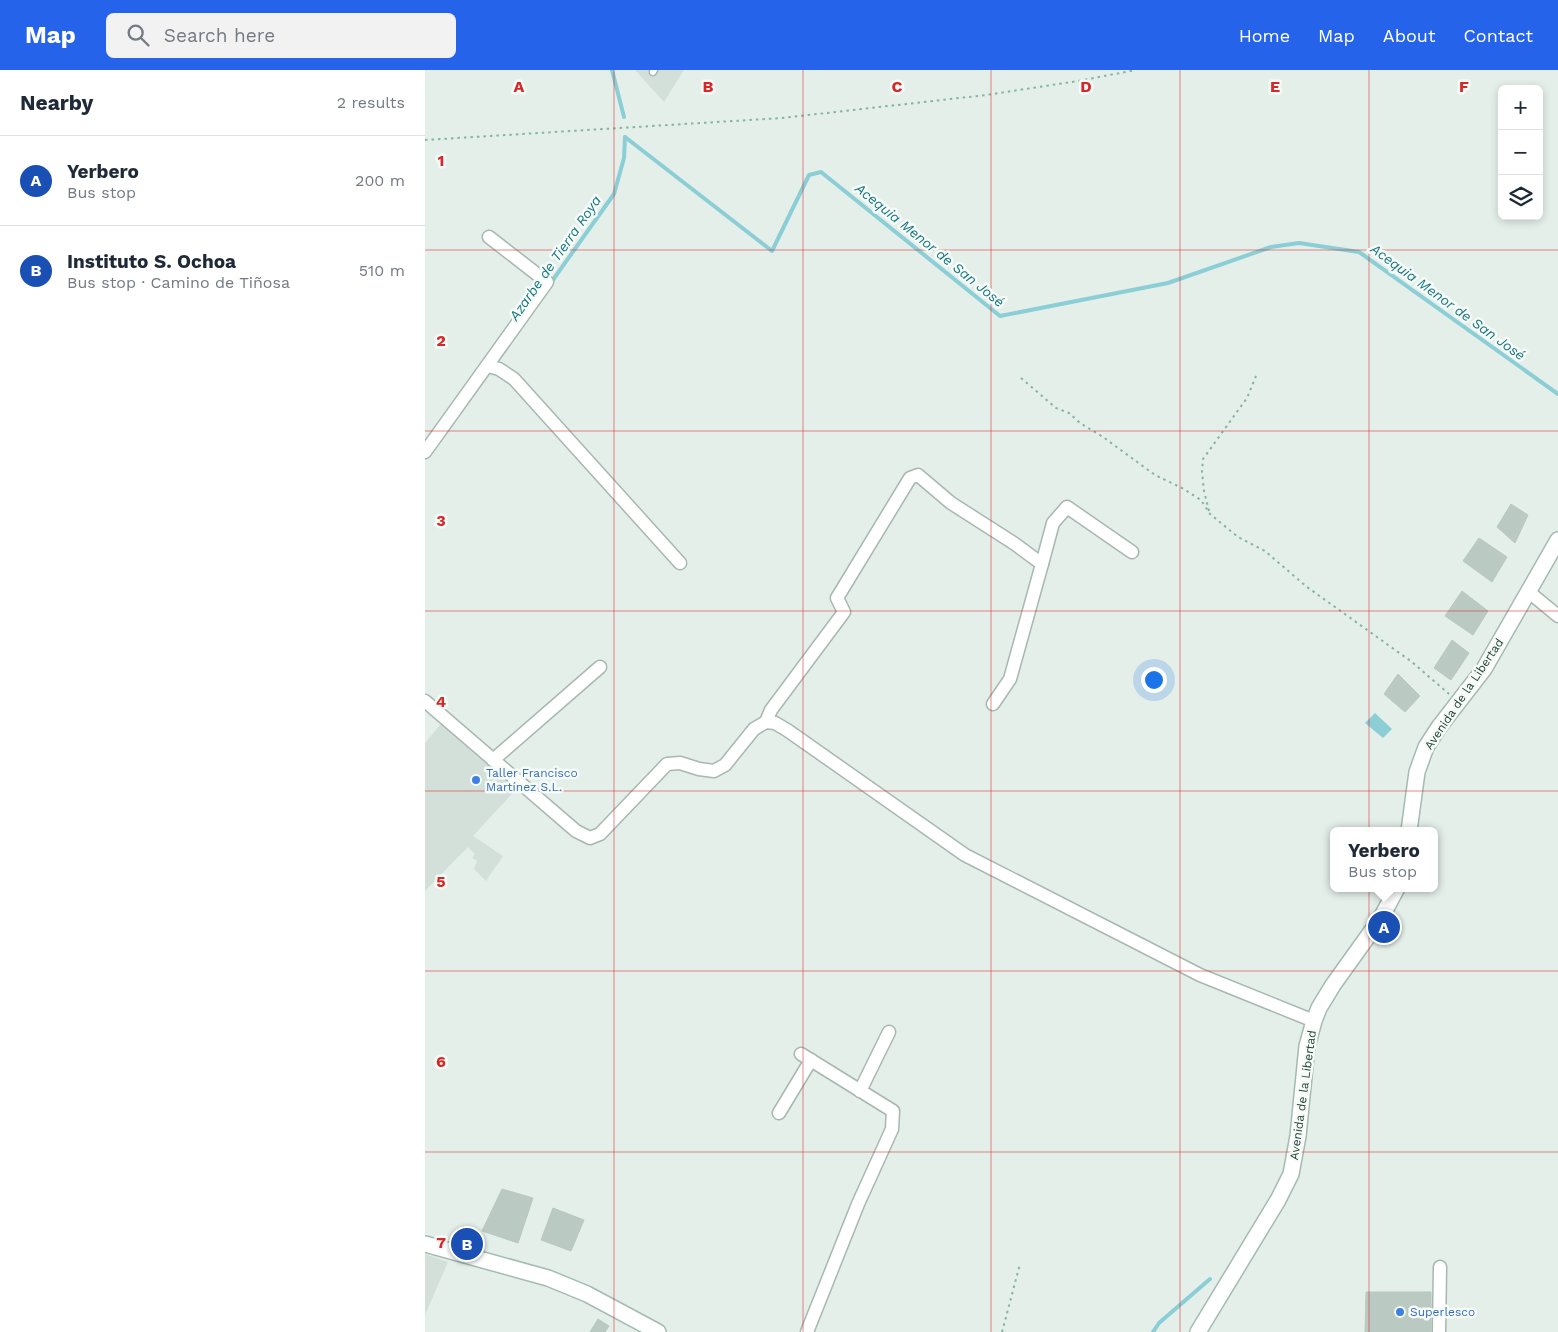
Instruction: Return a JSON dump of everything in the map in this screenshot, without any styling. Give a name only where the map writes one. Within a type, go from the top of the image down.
[{"type":"main road","name":"Avenida de la Libertad","points":[[1410,827],[1417,772],[1423,755],[1439,727],[1484,669],[1558,540]]},
{"type":"main road","name":"Avenida de la Libertad","points":[[1198,1332],[1279,1200],[1291,1174],[1298,1136],[1305,1061],[1313,1021],[1325,997],[1371,933],[1389,906],[1395,892]]},
{"type":"main road","points":[[425,1244],[518,1268],[548,1278],[587,1294],[658,1332]]},
{"type":"street","points":[[425,452],[547,282],[489,237]]},
{"type":"street","points":[[488,366],[499,369],[514,379],[680,562]]},
{"type":"street","points":[[425,701],[576,831],[590,838],[600,834],[667,764],[680,763],[713,771],[725,765],[753,730],[766,722],[771,710],[844,612],[837,598],[910,478],[918,475],[951,503],[1015,544],[1042,564]]},
{"type":"street","points":[[993,704],[1010,679],[1053,523],[1067,507],[1132,552]]},
{"type":"street","points":[[1529,592],[1558,616]]},
{"type":"street","points":[[493,760],[600,667]]},
{"type":"street","points":[[766,722],[775,723],[787,730],[965,855],[1200,974],[1313,1021]]},
{"type":"street","points":[[861,1091],[889,1032]]},
{"type":"street","points":[[779,1113],[806,1057],[893,1111],[892,1129],[858,1204],[807,1332]]},
{"type":"street","points":[[1439,1332],[1440,1267]]},
{"type":"path","points":[[425,140],[782,118],[986,94],[1078,81],[1136,70]]},
{"type":"path","points":[[1210,514],[1204,491],[1203,459],[1247,398],[1257,376]]},
{"type":"path","points":[[1021,378],[1056,408],[1069,413],[1080,423],[1103,437],[1155,475],[1201,500],[1210,514],[1238,537],[1265,551],[1307,587],[1435,680],[1458,703]]},
{"type":"path","points":[[1002,1332],[1020,1264]]},
{"type":"shaded area","points":[[635,70],[684,70],[664,102]]},
{"type":"shaded area","points":[[445,719],[521,784],[473,836],[503,856],[486,881],[474,869],[477,861],[472,858],[475,854],[468,847],[425,891],[425,743]]},
{"type":"shaded area","points":[[425,1254],[448,1262],[425,1315]]},
{"type":"water","points":[[1375,713],[1392,729],[1383,738],[1365,723]]},
{"type":"building","points":[[1511,504],[1528,515],[1515,543],[1497,527]]},
{"type":"building","points":[[1479,538],[1507,557],[1492,582],[1463,561]]},
{"type":"building","points":[[1462,591],[1488,611],[1473,635],[1445,616]]},
{"type":"building","points":[[1452,640],[1469,653],[1451,680],[1434,668]]},
{"type":"building","points":[[1398,674],[1420,696],[1405,712],[1384,694]]},
{"type":"building","points":[[502,1189],[533,1198],[518,1243],[482,1231]]},
{"type":"building","points":[[553,1208],[584,1220],[571,1251],[541,1240]]},
{"type":"building","name":"Superlesco","points":[[1366,1292],[1431,1292],[1431,1332],[1365,1332]]},
{"type":"building","points":[[598,1319],[609,1326],[605,1332],[590,1332]]},
{"type":"waterway","name":"Azarbe de Tierra Roya","points":[[612,70],[624,117]]},
{"type":"waterway","name":"Acequia Menor de San José","points":[[625,137],[772,251],[809,175],[821,172],[1000,316],[1168,283],[1271,247],[1299,243],[1359,252],[1558,394]]},
{"type":"waterway","name":"Azarbe de Tierra Roya","points":[[550,284],[614,194],[624,158],[625,137]]},
{"type":"waterway","points":[[1153,1332],[1159,1323],[1210,1279]]},
{"type":"place","name":"Taller Francisco Martínez S.L.","points":[[476,780]]},
{"type":"place","name":"Yerbero","points":[[1384,927]]},
{"type":"place","name":"Instituto S. Ochoa","points":[[467,1244]]},
{"type":"place","name":"Superlesco","points":[[1400,1312]]}]
